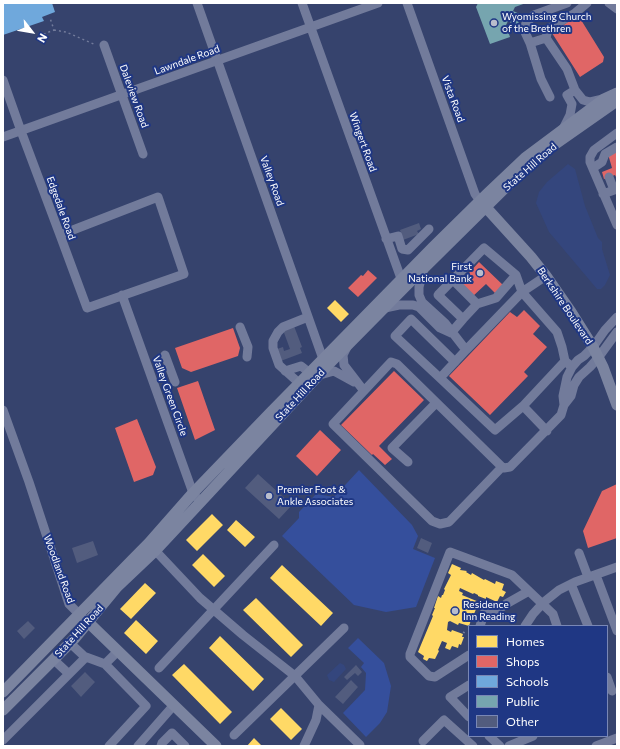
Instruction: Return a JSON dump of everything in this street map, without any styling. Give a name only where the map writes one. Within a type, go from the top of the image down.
[{"type":"main road","name":"State Hill Road","points":[[197,498],[326,362],[483,204],[617,93]]},
{"type":"main road","name":"State Hill Road","points":[[326,362],[347,347],[385,308],[403,283],[424,268],[524,158],[563,129],[605,104],[617,101]]},
{"type":"main road","name":"Berkshire Boulevard","points":[[483,204],[519,243],[546,276],[572,312],[593,347],[617,405]]},
{"type":"main road","name":"State Hill Road","points":[[3,692],[117,587],[299,383],[315,374]]},
{"type":"main road","name":"State Hill Road","points":[[3,710],[70,643],[84,618]]},
{"type":"main road","name":"Woodland Road","points":[[84,618],[216,746]]},
{"type":"street","name":"Valley Road","points":[[197,3],[308,317],[326,362]]},
{"type":"street","name":"Wingert Road","points":[[302,3],[403,283]]},
{"type":"street","name":"Lawndale Road","points":[[3,137],[378,3]]},
{"type":"street","name":"Vista Road","points":[[407,3],[475,194],[483,204]]},
{"type":"street","points":[[550,97],[541,79],[530,43],[524,30],[526,23],[534,15],[566,3]]},
{"type":"street","points":[[587,3],[575,13],[548,29],[546,38],[567,69],[577,92],[583,100],[617,105]]},
{"type":"street","points":[[609,3],[617,9]]},
{"type":"street","points":[[530,43],[546,38]]},
{"type":"street","name":"Daleview Road","points":[[100,46],[122,95],[143,154]]},
{"type":"street","name":"Edgedale Road","points":[[3,80],[87,308],[122,295]]},
{"type":"street","points":[[563,129],[570,115],[572,104],[567,95],[577,92]]},
{"type":"street","points":[[617,133],[594,150],[590,157],[590,162],[617,225]]},
{"type":"street","points":[[593,168],[602,162],[605,154],[617,147]]},
{"type":"street","points":[[602,162],[609,174],[615,190],[603,194]]},
{"type":"street","points":[[60,235],[158,197],[184,274],[122,295]]},
{"type":"street","points":[[386,239],[398,236],[402,249],[408,250],[429,229]]},
{"type":"street","points":[[463,319],[438,295],[484,248],[516,275],[522,292],[557,332],[569,364],[563,396],[564,405]]},
{"type":"street","points":[[424,268],[419,287],[419,295],[422,302],[444,324],[466,350]]},
{"type":"street","points":[[451,333],[477,304],[496,298],[516,275]]},
{"type":"street","points":[[440,378],[522,292],[546,276]]},
{"type":"street","points":[[453,280],[477,304]]},
{"type":"street","name":"Valley Green Circle","points":[[122,295],[197,498]]},
{"type":"street","points":[[385,308],[399,305],[413,305],[419,307],[440,328],[451,333]]},
{"type":"street","points":[[299,383],[279,365],[273,348],[273,341],[283,327],[308,317]]},
{"type":"street","points":[[455,362],[411,319],[395,336],[495,430],[569,364],[584,356],[617,317]]},
{"type":"street","points":[[240,327],[248,347],[247,357]]},
{"type":"street","points":[[502,467],[449,522],[440,524],[432,521],[333,424],[391,362],[397,364],[502,467],[510,468],[561,415],[564,405],[571,396],[574,385],[579,377],[598,358],[617,332]]},
{"type":"street","points":[[347,347],[343,355],[344,365],[364,391]]},
{"type":"street","points":[[165,355],[175,382]]},
{"type":"street","points":[[285,371],[301,366],[315,374],[334,371],[357,383]]},
{"type":"street","points":[[408,462],[392,448],[436,403]]},
{"type":"street","points":[[522,406],[547,431]]},
{"type":"street","name":"Woodland Road","points":[[3,410],[29,482],[69,604],[84,618]]},
{"type":"street","points":[[159,668],[274,544]]},
{"type":"street","points":[[152,547],[200,598],[294,676],[319,705],[360,745]]},
{"type":"street","points":[[468,655],[435,677],[429,676],[410,657],[450,552],[510,574],[553,614],[557,625]]},
{"type":"street","points":[[579,553],[592,576],[617,631]]},
{"type":"street","points":[[526,625],[542,604],[559,590],[617,567]]},
{"type":"street","points":[[571,584],[588,625]]},
{"type":"street","points":[[480,625],[486,611],[497,611],[529,591]]},
{"type":"street","points":[[234,735],[344,628]]},
{"type":"street","points":[[70,643],[85,657],[105,664],[146,706],[109,746]]},
{"type":"street","points":[[105,664],[118,651]]},
{"type":"street","points":[[3,740],[70,674],[85,657]]},
{"type":"street","points":[[54,660],[70,674]]},
{"type":"street","points":[[608,680],[612,691]]},
{"type":"street","points":[[468,686],[450,697],[468,716]]},
{"type":"street","points":[[138,746],[145,743],[174,705]]},
{"type":"street","points":[[304,746],[316,720],[319,705]]},
{"type":"street","points":[[423,744],[444,720],[473,746]]},
{"type":"street","points":[[162,746],[162,743],[172,733],[185,746]]},
{"type":"street","points":[[490,737],[500,746]]},
{"type":"street","points":[[509,746],[531,737]]},
{"type":"street","points":[[596,746],[617,738]]},
{"type":"path","points":[[50,18],[54,30]]},
{"type":"path","points":[[39,36],[54,30],[66,32],[100,46]]},
{"type":"shaded area","points":[[568,164],[575,169],[585,206],[598,238],[602,242],[602,249],[610,275],[605,285],[601,289],[597,289],[549,232],[536,203],[539,192],[547,182]]},
{"type":"shaded area","points":[[359,470],[412,525],[418,536],[413,549],[435,558],[416,607],[386,612],[354,605],[282,536],[299,518],[299,512],[316,494],[334,497]]},
{"type":"shaded area","points":[[358,638],[384,663],[391,686],[387,712],[380,723],[366,737],[343,713],[365,690],[366,673],[361,667],[364,663],[348,648]]},
{"type":"shaded area","points":[[340,663],[344,665],[346,669],[334,682],[329,680],[327,675]]},
{"type":"building: Homes","points":[[335,300],[349,314],[341,322],[327,308]]},
{"type":"building: Homes","points":[[212,514],[223,525],[197,551],[186,540]]},
{"type":"building: Homes","points":[[236,520],[255,537],[245,547],[227,530]]},
{"type":"building: Homes","points":[[203,554],[225,576],[214,587],[192,565]]},
{"type":"building: Homes","name":"Residence Inn Reading","points":[[452,564],[461,568],[460,570],[467,571],[466,572],[471,575],[472,573],[484,580],[485,579],[495,584],[496,581],[504,584],[502,590],[506,592],[503,597],[500,596],[497,602],[460,588],[459,591],[463,593],[462,595],[479,602],[474,614],[477,615],[475,621],[471,620],[468,626],[459,623],[458,625],[450,621],[448,622],[447,630],[451,632],[452,630],[463,634],[462,637],[464,637],[461,645],[459,644],[458,648],[452,646],[450,650],[445,648],[447,643],[442,641],[435,659],[429,658],[427,661],[423,659],[424,656],[418,652],[433,616],[432,615],[438,596],[441,598],[443,595],[444,589],[451,575],[448,573]]},
{"type":"building: Homes","points":[[282,565],[333,613],[321,626],[270,578]]},
{"type":"building: Homes","points":[[145,583],[156,593],[131,619],[120,609]]},
{"type":"building: Homes","points":[[256,598],[303,645],[291,657],[243,610]]},
{"type":"building: Homes","points":[[136,620],[158,641],[146,654],[124,633]]},
{"type":"building: Homes","points":[[220,636],[264,679],[253,691],[209,648]]},
{"type":"building: Homes","points":[[184,664],[232,712],[220,724],[172,675]]},
{"type":"building: Homes","points":[[281,708],[302,729],[291,740],[270,719]]},
{"type":"building: Homes","points":[[254,738],[262,746],[247,746]]},
{"type":"building: Shops","points":[[578,15],[604,57],[603,62],[580,77],[552,33]]},
{"type":"building: Shops","points":[[617,151],[617,179],[615,175],[604,179],[602,172],[612,168],[608,154]]},
{"type":"building: Shops","name":"First National Bank","points":[[479,262],[504,286],[496,294],[486,284],[472,297],[459,284]]},
{"type":"building: Shops","points":[[368,270],[377,278],[358,297],[348,288]]},
{"type":"building: Shops","points":[[524,310],[540,326],[533,334],[547,347],[524,372],[528,376],[490,415],[449,376],[510,312],[517,317]]},
{"type":"building: Shops","points":[[233,328],[240,348],[238,356],[191,372],[182,368],[175,348]]},
{"type":"building: Shops","points":[[394,371],[424,400],[379,446],[392,459],[385,465],[373,454],[372,455],[341,425]]},
{"type":"building: Shops","points":[[198,381],[215,430],[195,440],[177,388]]},
{"type":"building: Shops","points":[[137,419],[156,467],[153,475],[134,482],[115,428]]},
{"type":"building: Shops","points":[[320,430],[341,450],[317,476],[296,456]]},
{"type":"building: Shops","points":[[617,484],[617,538],[588,548],[583,531],[602,491]]},
{"type":"building: Schools","points":[[3,3],[52,3],[55,12],[42,17],[44,21],[3,35]]},
{"type":"building: Public","name":"Wyomissing Church of the Brethren","points":[[478,3],[526,3],[515,7],[513,11],[522,15],[517,26],[508,21],[506,25],[510,37],[490,44],[476,7]]},
{"type":"building: Other","points":[[419,223],[421,229],[417,231],[419,234],[403,240],[400,230]]},
{"type":"building: Other","points":[[294,326],[302,347],[300,348],[302,353],[278,362],[274,350],[283,347],[284,351],[290,349],[283,330]]},
{"type":"building: Other","name":"Premier Foot & Ankle Associates","points":[[258,474],[292,505],[279,519],[245,488]]},
{"type":"building: Other","points":[[421,538],[432,543],[428,553],[417,548]]},
{"type":"building: Other","points":[[93,541],[98,555],[77,563],[72,548]]},
{"type":"building: Other","points":[[28,621],[35,628],[24,639],[17,631]]},
{"type":"building: Other","points":[[356,665],[362,672],[358,676],[355,673],[347,680],[344,677]]},
{"type":"building: Other","points":[[85,672],[95,682],[81,697],[71,686]]},
{"type":"building: Other","points":[[351,680],[358,687],[343,704],[335,697]]},
{"type":"place","name":"Wyomissing Church of the Brethren","points":[[494,23]]},
{"type":"place","name":"First National Bank","points":[[480,273]]},
{"type":"place","name":"Premier Foot & Ankle Associates","points":[[269,496]]},
{"type":"place","name":"Residence Inn Reading","points":[[455,611]]}]
